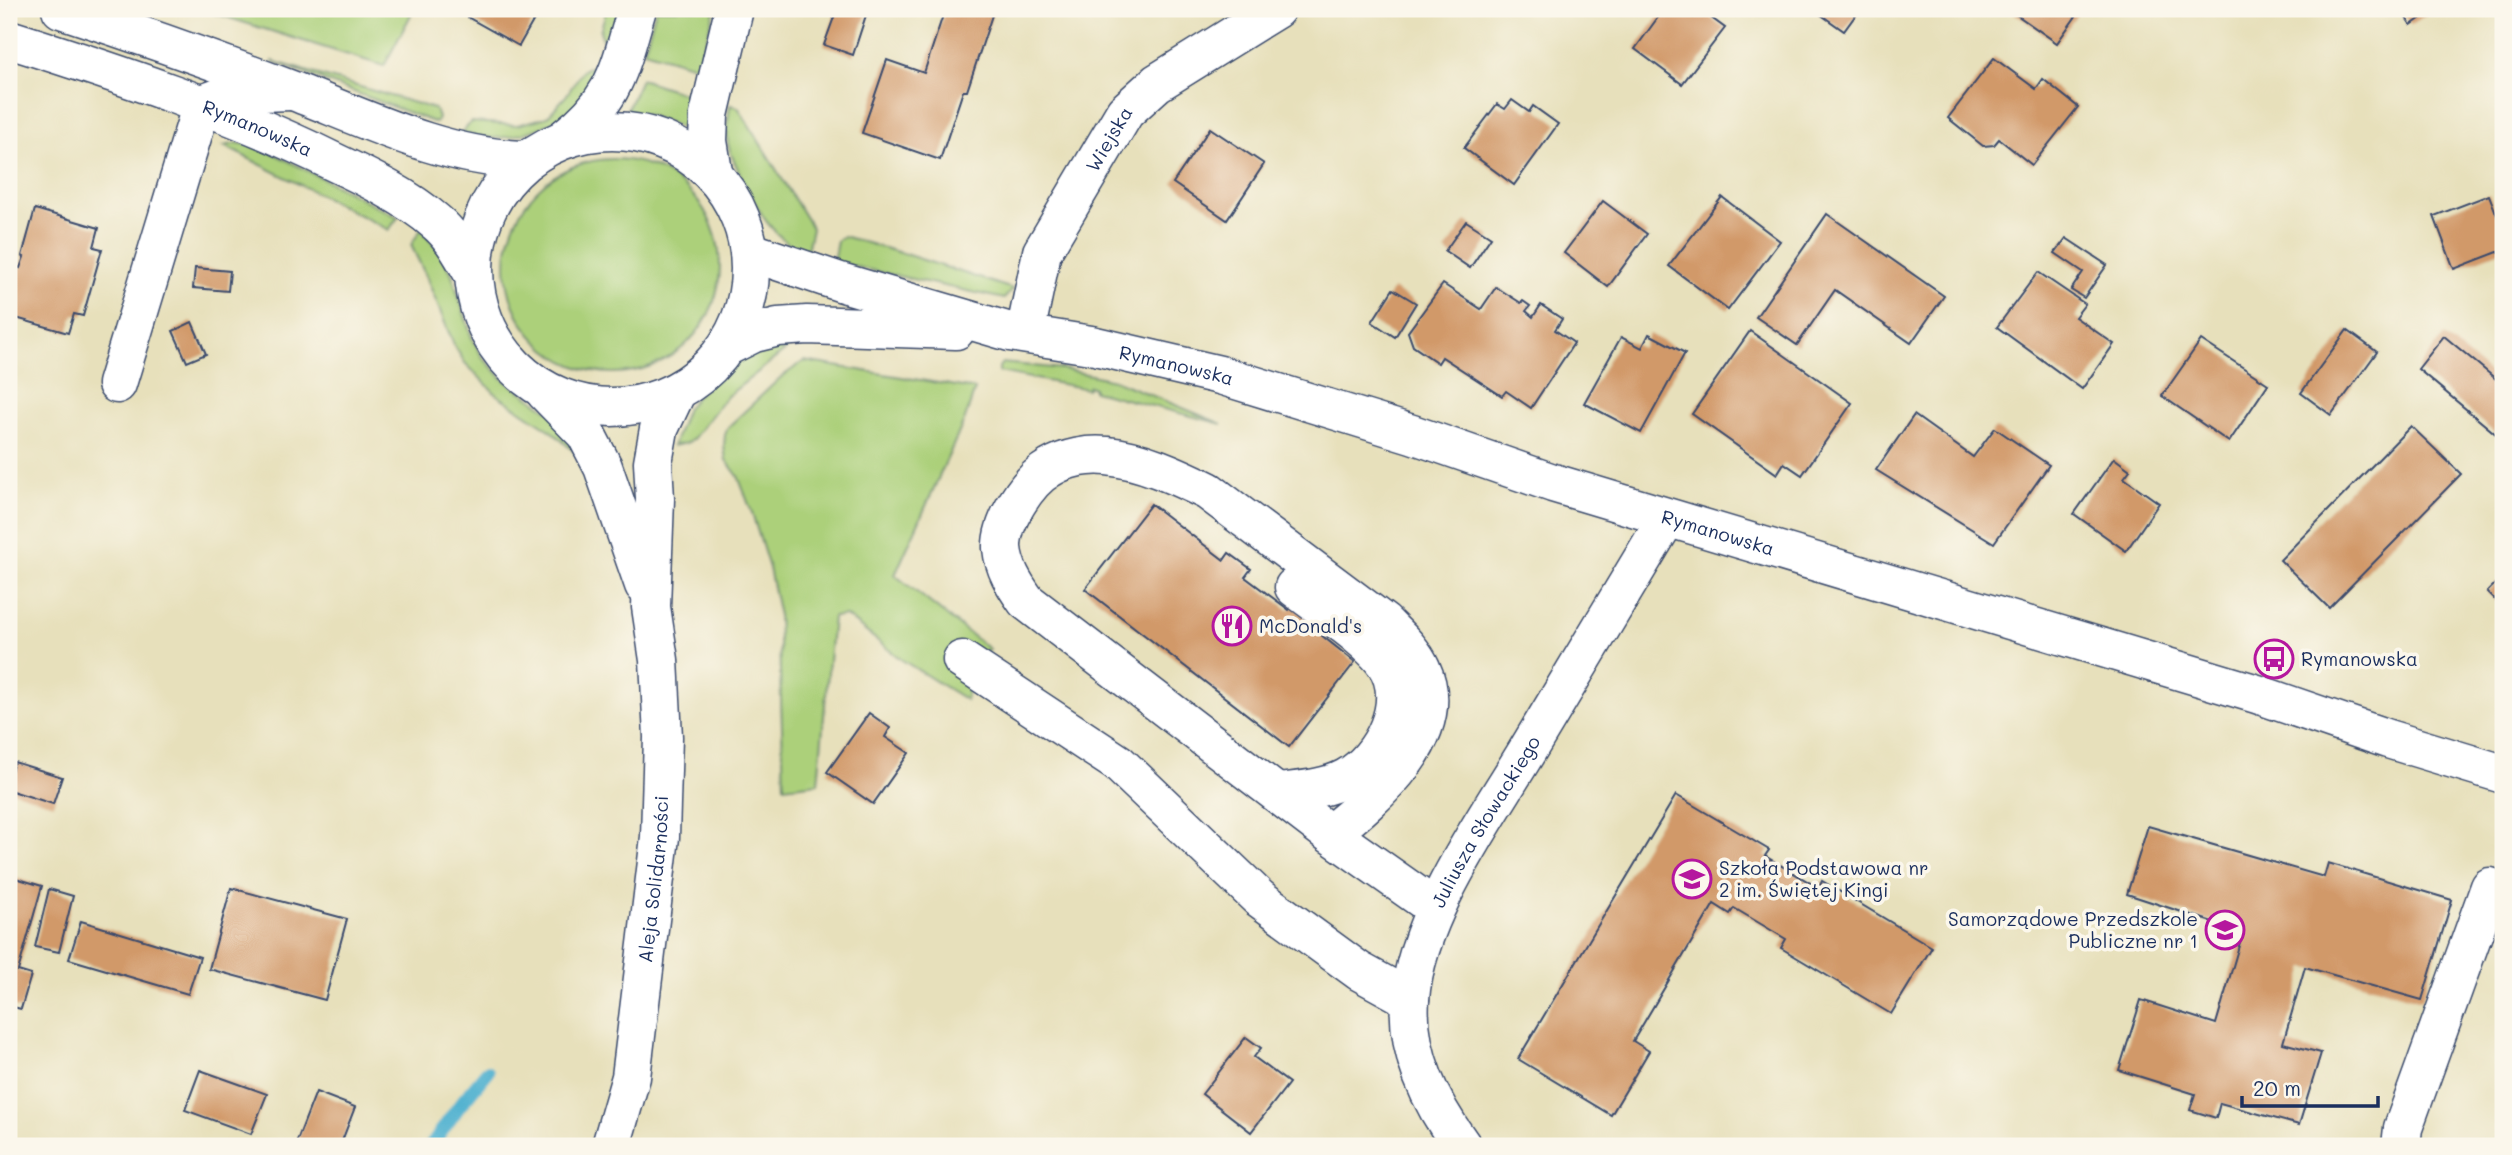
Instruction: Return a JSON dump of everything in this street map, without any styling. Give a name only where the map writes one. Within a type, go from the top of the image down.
[{"type":"main road","points":[[61,9],[171,45],[445,148],[493,159],[523,160]]},
{"type":"main road","points":[[564,138],[589,120],[608,94],[622,61],[637,9]]},
{"type":"main road","points":[[713,173],[708,141],[709,115],[734,9]]},
{"type":"main road","name":"Wiejska","points":[[1017,333],[1042,252],[1125,112],[1157,83],[1276,9]]},
{"type":"main road","name":"Rymanowska","points":[[9,39],[111,71],[202,104],[285,137],[357,173],[416,207],[451,236],[473,273]]},
{"type":"main road","points":[[117,384],[202,104],[232,93],[291,90]]},
{"type":"main road","points":[[604,130],[644,134],[681,148],[713,173],[738,209],[751,252],[751,284],[743,317],[728,346],[704,373],[676,393],[643,404],[608,407],[573,402],[541,388],[514,367],[493,339],[479,307],[473,273],[480,227],[500,186],[523,160],[548,144],[564,138],[604,130]]},
{"type":"main road","name":"Rymanowska","points":[[751,252],[840,282],[1017,333],[1154,358],[1220,375],[1412,434],[1553,483],[2257,694],[2503,774]]},
{"type":"main road","name":"Rymanowska","points":[[728,346],[754,333],[778,327],[807,325],[1017,333]]},
{"type":"main road","name":"Aleja Solidarności","points":[[541,388],[586,434],[597,456],[651,607]]},
{"type":"main road","name":"Aleja Solidarności","points":[[611,1146],[631,1077],[660,837],[663,737],[659,660],[651,607],[655,499],[653,462],[659,429],[676,393]]},
{"type":"main road","points":[[1330,834],[1391,781],[1411,751],[1427,717],[1429,692],[1421,668],[1406,644],[1384,623],[1208,491],[1178,476],[1106,456],[1076,457],[1048,468],[1023,493],[1008,521],[1002,547],[1010,577],[1026,601],[1330,834],[1435,908]]},
{"type":"main road","points":[[1134,462],[1369,646],[1385,664],[1393,684],[1394,709],[1387,733],[1371,758],[1347,778],[1324,787],[1278,793]]},
{"type":"main road","name":"Juliusza Słowackiego","points":[[1462,1146],[1427,1089],[1412,1044],[1410,999],[1419,954],[1435,908],[1667,518]]},
{"type":"main road","points":[[962,660],[1118,763],[1259,898],[1359,971],[1410,999]]},
{"type":"main road","points":[[2400,1146],[2403,1128],[2490,887]]},
{"type":"green space","points":[[200,9],[414,9],[384,66]]},
{"type":"green space","points":[[607,9],[620,9],[609,42],[603,40],[600,31]]},
{"type":"green space","points":[[656,9],[715,9],[698,67],[644,51]]},
{"type":"green space","points":[[272,61],[435,109],[438,118],[436,123]]},
{"type":"green space","points":[[601,67],[581,99],[555,120],[534,130],[500,138],[462,133],[471,122],[517,125],[547,117],[566,96],[583,70]]},
{"type":"green space","points":[[641,79],[692,96],[683,128],[648,115],[626,112]]},
{"type":"green space","points":[[730,105],[738,107],[812,228],[806,255],[775,232],[749,192],[728,144]]},
{"type":"green space","points":[[237,143],[261,147],[398,217],[389,230],[224,146]]},
{"type":"green space","points":[[613,159],[654,167],[689,190],[712,225],[720,266],[712,307],[689,342],[654,365],[613,373],[572,365],[537,342],[514,307],[506,266],[514,225],[537,190],[572,167]]},
{"type":"green space","points":[[421,229],[439,250],[451,272],[472,338],[483,358],[504,380],[555,415],[579,456],[550,430],[497,395],[465,363],[454,345],[411,245]]},
{"type":"green space","points":[[843,236],[1013,289],[1004,299],[833,262],[837,241]]},
{"type":"green space","points":[[787,342],[787,349],[725,398],[693,439],[673,446],[687,408],[701,391],[753,350]]},
{"type":"green space","points":[[804,361],[975,389],[965,419],[895,575],[989,649],[972,672],[966,700],[902,660],[846,616],[833,617],[818,783],[784,787],[778,611],[769,568],[752,513],[738,476],[726,460],[724,446],[728,427],[780,378]]},
{"type":"green space","points":[[1002,363],[1063,369],[1114,380],[1222,424],[1094,391],[1094,388],[1089,386],[1087,389],[999,372]]},
{"type":"building","points":[[453,9],[540,9],[519,46]]},
{"type":"building","points":[[837,9],[868,9],[853,55],[824,45]]},
{"type":"building","points":[[945,9],[994,9],[967,91],[963,91],[940,160],[862,133],[887,60],[924,73]]},
{"type":"building","points":[[1664,9],[1682,9],[1693,17],[1699,9],[1725,28],[1682,84],[1635,49]]},
{"type":"building","points":[[1813,9],[1860,9],[1844,31]]},
{"type":"building","points":[[2017,9],[2081,9],[2057,43],[2014,13]]},
{"type":"building","points":[[2400,9],[2434,9],[2411,25]]},
{"type":"building","points":[[1994,58],[2036,89],[2043,79],[2078,107],[2032,165],[1999,139],[1994,145],[1983,146],[1948,118]]},
{"type":"building","points":[[1512,100],[1529,112],[1533,106],[1558,124],[1514,185],[1464,148],[1497,104],[1505,109]]},
{"type":"building","points":[[1210,128],[1264,164],[1227,220],[1173,183]]},
{"type":"building","points":[[2489,195],[2503,231],[2503,250],[2454,269],[2434,216]]},
{"type":"building","points":[[1722,197],[1780,241],[1728,310],[1669,266]]},
{"type":"building","points":[[1603,201],[1647,234],[1608,287],[1564,253]]},
{"type":"building","points":[[35,209],[99,228],[94,247],[102,249],[83,316],[74,314],[68,333],[9,316],[9,300],[18,267],[20,268],[24,257],[22,256]]},
{"type":"building","points":[[1827,214],[1944,296],[1911,343],[1835,290],[1797,345],[1756,317]]},
{"type":"building","points":[[1466,221],[1491,237],[1470,268],[1445,251]]},
{"type":"building","points":[[2066,238],[2107,265],[2084,298],[2071,290],[2083,272],[2055,253]]},
{"type":"building","points":[[195,268],[230,271],[228,291],[193,288]]},
{"type":"building","points":[[2038,272],[2085,304],[2075,317],[2114,344],[2082,389],[1997,327]]},
{"type":"building","points":[[1443,284],[1481,309],[1496,287],[1530,306],[1526,311],[1533,317],[1541,305],[1562,319],[1555,330],[1574,343],[1531,408],[1506,391],[1502,396],[1442,357],[1438,363],[1413,346],[1408,332]]},
{"type":"building","points":[[1393,289],[1416,303],[1395,337],[1372,322]]},
{"type":"building","points":[[192,322],[206,354],[187,362],[173,331]]},
{"type":"building","points":[[2347,330],[2377,352],[2331,415],[2301,393]]},
{"type":"building","points":[[1750,331],[1852,403],[1802,475],[1784,463],[1777,474],[1692,414]]},
{"type":"building","points":[[1649,334],[1685,353],[1641,433],[1584,403],[1621,337],[1642,348]]},
{"type":"building","points":[[2444,336],[2503,385],[2503,440],[2418,369]]},
{"type":"building","points":[[2201,340],[2268,384],[2229,442],[2162,396]]},
{"type":"building","points":[[1914,415],[1973,457],[1995,428],[2049,465],[1994,543],[1876,470]]},
{"type":"building","points":[[2411,426],[2461,474],[2329,608],[2280,560]]},
{"type":"building","points":[[2114,458],[2130,470],[2124,478],[2159,503],[2126,551],[2074,514]]},
{"type":"building","points":[[1151,504],[1224,560],[1229,553],[1251,569],[1245,577],[1289,610],[1295,603],[1317,620],[1311,627],[1355,662],[1289,747],[1085,589]]},
{"type":"building","points":[[2503,576],[2503,608],[2487,592]]},
{"type":"building","points":[[869,713],[890,728],[885,737],[909,753],[873,804],[827,772]]},
{"type":"building","points":[[14,762],[62,777],[53,804],[9,790],[9,778]]},
{"type":"building","points":[[1676,795],[1769,850],[1765,856],[1819,888],[1822,881],[1932,947],[1891,1014],[1781,948],[1786,939],[1734,908],[1730,914],[1714,904],[1633,1041],[1649,1051],[1611,1115],[1518,1059]]},
{"type":"building","points":[[2148,826],[2324,877],[2328,863],[2452,900],[2422,1000],[2305,967],[2283,1043],[2321,1053],[2299,1125],[2220,1103],[2216,1118],[2190,1110],[2195,1094],[2119,1070],[2141,1000],[2216,1024],[2243,932],[2127,894]]},
{"type":"building","points":[[9,876],[42,886],[18,971],[31,975],[21,1009],[9,1006]]},
{"type":"building","points":[[231,888],[347,919],[325,1000],[209,969]]},
{"type":"building","points":[[49,889],[73,896],[59,952],[35,947]]},
{"type":"building","points":[[81,921],[200,957],[188,994],[69,959]]},
{"type":"building","points":[[1246,1037],[1261,1048],[1254,1057],[1289,1083],[1251,1132],[1202,1094]]},
{"type":"building","points":[[200,1070],[267,1094],[251,1134],[185,1110]]},
{"type":"building","points":[[316,1092],[355,1107],[340,1146],[295,1146]]},
{"type":"waterway","points":[[431,1146],[487,1072]]},
{"type":"place","name":"McDonald's","points":[[1232,626]]},
{"type":"place","name":"Rymanowska","points":[[2274,659]]},
{"type":"place","name":"Szkoła Podstawowa nr 2 im. Świętej Kingi","points":[[1692,879]]},
{"type":"place","name":"Samorządowe Przedszkole Publiczne nr 1","points":[[2225,930]]}]
